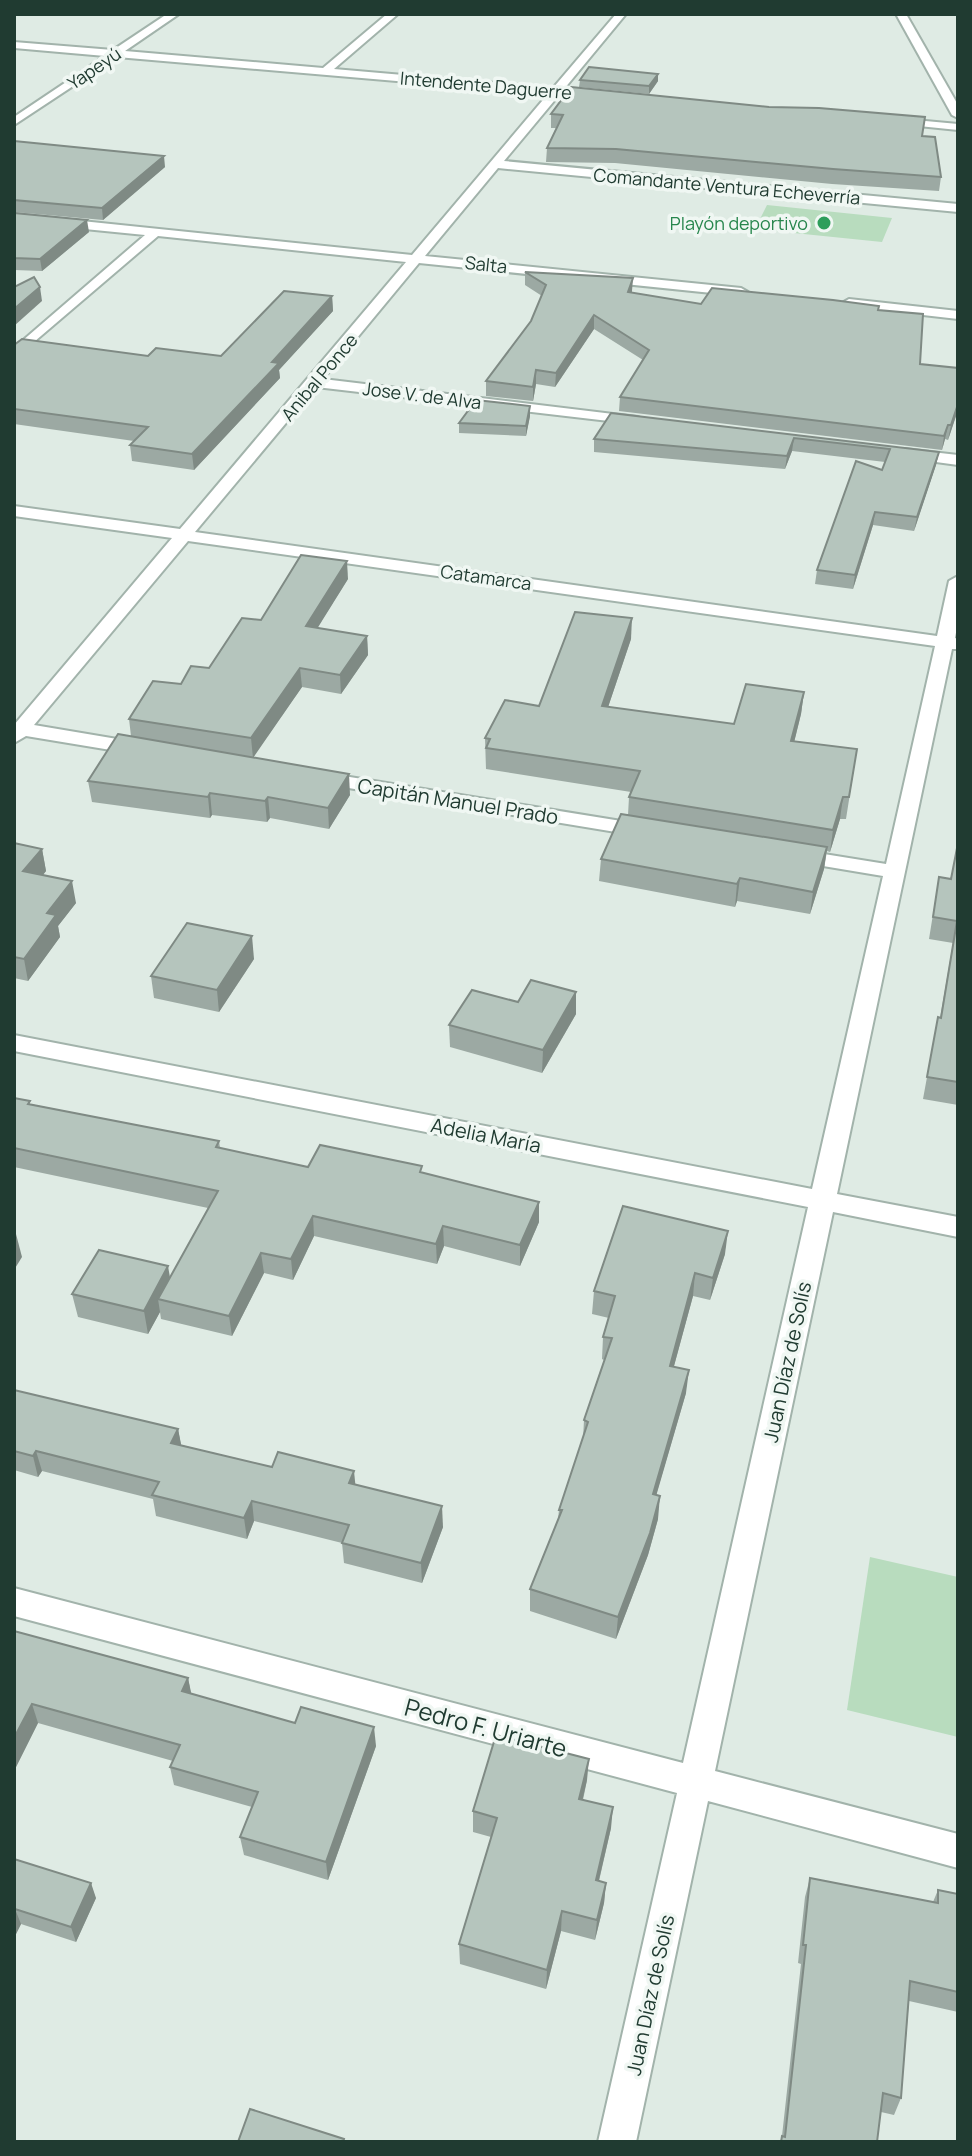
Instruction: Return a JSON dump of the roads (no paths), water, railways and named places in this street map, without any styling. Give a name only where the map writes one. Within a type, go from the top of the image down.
[{"type":"street","name":"Yapeyú","points":[[14,122],[174,14]]},
{"type":"street","points":[[326,71],[393,14]]},
{"type":"street","name":"Anibal Ponce","points":[[17,733],[315,382],[621,14]]},
{"type":"street","points":[[901,14],[958,115]]},
{"type":"street","name":"Intendente Daguerre","points":[[14,45],[603,95]]},
{"type":"street","points":[[881,120],[958,127]]},
{"type":"street","name":"Comandante Ventura Echeverría","points":[[496,164],[958,208]]},
{"type":"street","name":"Salta","points":[[14,218],[752,293]]},
{"type":"street","points":[[14,355],[156,232]]},
{"type":"street","points":[[831,301],[958,315]]},
{"type":"street","name":"Jose V. de Alva","points":[[315,382],[656,424]]},
{"type":"street","points":[[889,452],[958,460]]},
{"type":"street","name":"Catamarca","points":[[14,511],[952,643]]},
{"type":"street","name":"Juan Díaz de Solís","points":[[617,2142],[895,872],[952,643],[958,581]]},
{"type":"street","points":[[17,733],[162,752]]},
{"type":"street","name":"Capitán Manuel Prado","points":[[303,775],[670,835]]},
{"type":"street","points":[[778,853],[895,872]]},
{"type":"street","name":"Adelia María","points":[[14,1043],[958,1227]]},
{"type":"street","name":"Pedro F. Uriarte","points":[[14,1602],[958,1851]]},
{"type":"place","name":"Playón deportivo","points":[[824,223]]}]
